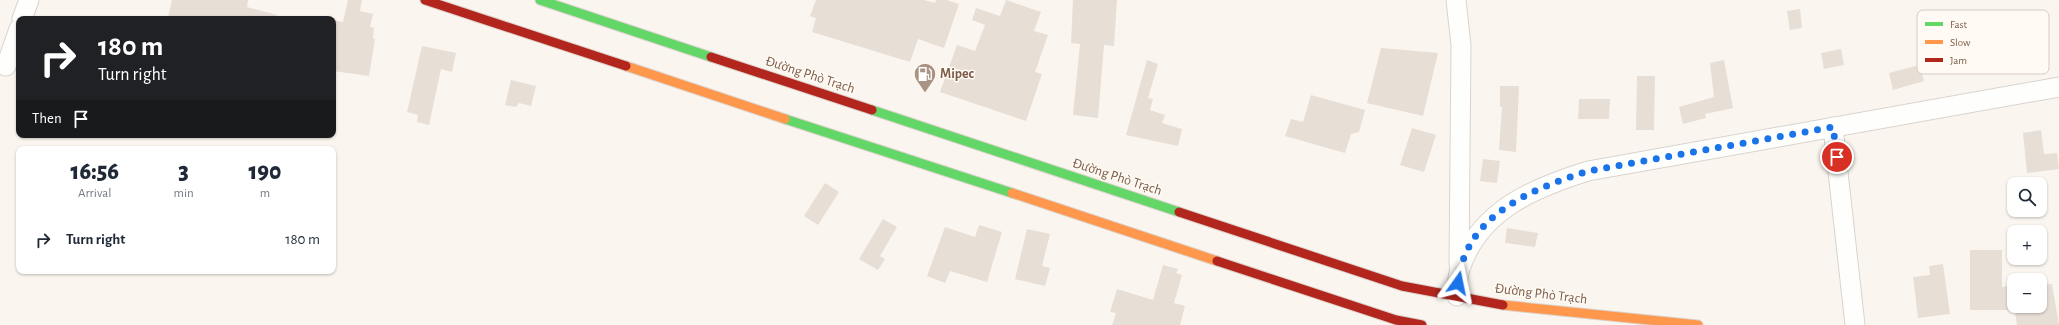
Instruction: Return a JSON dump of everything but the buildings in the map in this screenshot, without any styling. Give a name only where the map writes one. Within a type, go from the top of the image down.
[{"type":"highway","points":[[425,0],[1396,320],[1422,325]]},
{"type":"highway","name":"Đường Phò Trạch","points":[[540,0],[1402,286],[1520,308],[1698,325]]},
{"type":"street","points":[[23,16],[29,0]]},
{"type":"street","points":[[1456,0],[1461,45],[1459,269],[1456,296]]},
{"type":"street","points":[[6,66],[16,38]]},
{"type":"street","points":[[1459,269],[1474,238],[1493,216],[1507,206],[1543,187],[1588,171],[2059,87]]},
{"type":"street","points":[[1833,127],[1855,325]]},
{"type":"traffic: fast","points":[[540,0],[711,57]]},
{"type":"traffic: fast","points":[[872,110],[1179,212]]},
{"type":"traffic: fast","points":[[785,119],[1012,193]]},
{"type":"traffic: slow","points":[[626,66],[785,119]]},
{"type":"traffic: slow","points":[[1012,193],[1217,261]]},
{"type":"traffic: slow","points":[[1503,305],[1698,325]]},
{"type":"traffic: jam","points":[[425,0],[626,66]]},
{"type":"traffic: jam","points":[[711,57],[872,110]]},
{"type":"traffic: jam","points":[[1179,212],[1402,286],[1503,305]]},
{"type":"traffic: jam","points":[[1217,261],[1396,320],[1422,325]]},
{"type":"place","name":"Mipec","points":[[925,94]]},
{"type":"route","points":[[1458,283],[1459,269],[1474,238],[1482,226],[1493,216],[1507,206],[1543,187],[1588,171],[1833,127],[1837,157]]}]
